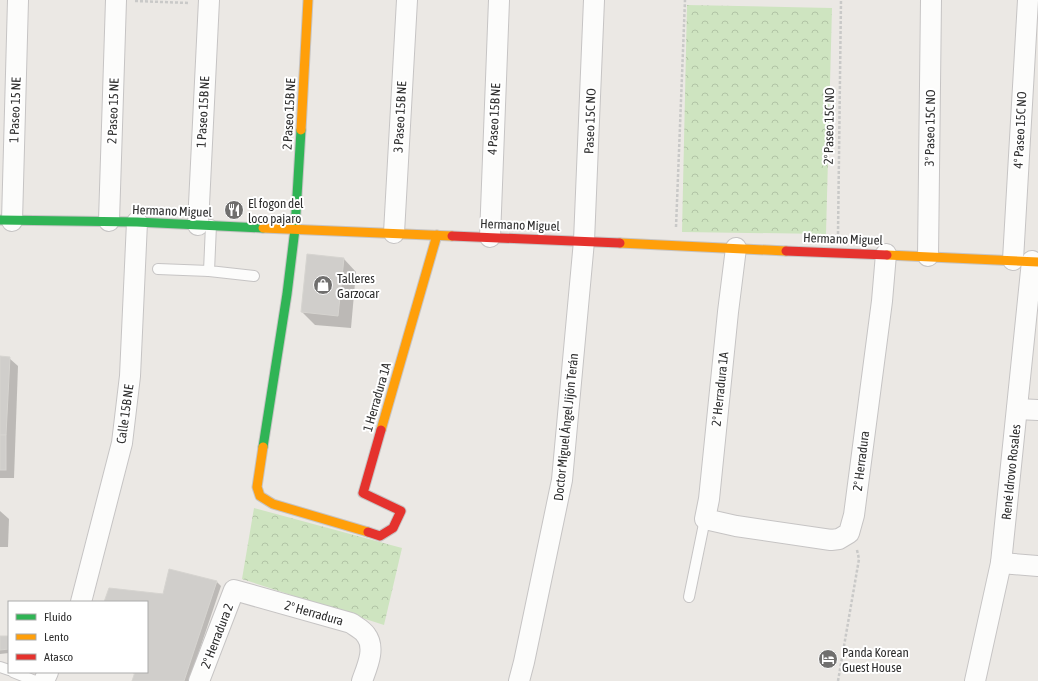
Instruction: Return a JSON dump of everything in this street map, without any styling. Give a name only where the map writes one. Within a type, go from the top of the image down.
[{"type":"street","name":"1 Paseo 15 NE","points":[[6,221],[18,0]]},
{"type":"street","name":"2 Paseo 15 NE","points":[[110,221],[116,0]]},
{"type":"street","name":"2 Paseo 15B NE","points":[[295,229],[308,0]]},
{"type":"street","name":"3 Paseo 15B NE","points":[[394,233],[407,0]]},
{"type":"street","name":"4 Paseo 15B NE","points":[[490,237],[499,0]]},
{"type":"street","name":"Paseo 15C NO","points":[[584,241],[594,0]]},
{"type":"street","name":"3° Paseo 15C NO","points":[[928,256],[931,0]]},
{"type":"street","name":"4° Paseo 15C NO","points":[[1028,0],[1028,261]]},
{"type":"street","name":"1 Paseo 15B NE","points":[[205,225],[208,2]]},
{"type":"street","name":"Hermano Miguel","points":[[6,221],[137,222],[1028,261]]},
{"type":"street","name":"Calle 15B NE","points":[[81,601],[122,443],[130,376],[137,222]]},
{"type":"street","name":"1 Herradura 1A","points":[[295,229],[287,294],[257,487],[260,496],[273,504],[380,536],[393,528],[401,512],[363,493],[437,235]]},
{"type":"street","name":"Doctor Miguel Ángel Jijón Terán","points":[[518,681],[524,662],[562,480],[584,241]]},
{"type":"street","name":"2° Herradura 1A","points":[[711,520],[710,499],[728,312],[736,248]]},
{"type":"street","name":"2° Herradura","points":[[849,533],[854,515],[886,254]]},
{"type":"street","name":"René Idrovo Rosales","points":[[977,681],[1001,563],[1017,409],[1028,261]]},
{"type":"street","points":[[1017,409],[1038,410]]},
{"type":"street","points":[[711,520],[736,526],[831,540],[849,533]]},
{"type":"street","points":[[1001,563],[1038,566]]},
{"type":"street","name":"2° Herradura","points":[[234,590],[351,623],[366,635],[370,645],[370,657],[362,681]]},
{"type":"street","name":"2° Herradura 2","points":[[199,681],[234,590]]},
{"type":"lane","points":[[205,225],[209,271]]},
{"type":"lane","points":[[158,269],[209,271],[254,276]]},
{"type":"lane","points":[[689,597],[711,520]]},
{"type":"lane","points":[[15,673],[35,681]]},
{"type":"path","points":[[116,0],[208,2]]},
{"type":"path","points":[[675,245],[685,0]]},
{"type":"path","name":"2° Paseo 15C NO","points":[[838,252],[841,0]]},
{"type":"path","points":[[838,681],[859,559],[856,544],[849,533]]},
{"type":"green space","points":[[687,5],[832,8],[826,234],[682,232]]},
{"type":"green space","points":[[254,508],[402,548],[384,625],[242,579]]},
{"type":"building","name":"Talleres Garzocar","points":[[307,254],[344,258],[338,316],[301,312]]},
{"type":"building","points":[[0,356],[10,357],[6,435],[0,435]]},
{"type":"building","points":[[0,435],[6,435],[6,470],[0,470]]},
{"type":"building","points":[[169,569],[217,581],[184,681],[132,681],[135,673],[148,673],[148,601],[104,601],[109,588],[163,594]]},
{"type":"building","points":[[0,636],[8,636],[8,649],[0,650]]},
{"type":"traffic: fast","points":[[263,447],[287,294],[295,229],[301,130]]},
{"type":"traffic: fast","points":[[0,220],[137,222],[263,228]]},
{"type":"traffic: slow","points":[[301,130],[308,0]]},
{"type":"traffic: slow","points":[[263,228],[452,236]]},
{"type":"traffic: slow","points":[[381,430],[437,235]]},
{"type":"traffic: slow","points":[[620,243],[786,251]]},
{"type":"traffic: slow","points":[[887,255],[1038,262]]},
{"type":"traffic: slow","points":[[263,447],[257,487],[260,496],[273,504],[368,532]]},
{"type":"traffic: jam","points":[[452,236],[620,243]]},
{"type":"traffic: jam","points":[[786,251],[887,255]]},
{"type":"traffic: jam","points":[[368,532],[380,536],[393,528],[401,511],[363,493],[381,430]]},
{"type":"place","name":"El fogon del loco pajaro","points":[[234,210]]},
{"type":"place","name":"Talleres Garzocar","points":[[323,285]]},
{"type":"place","name":"Panda Korean Guest House","points":[[828,659]]}]
